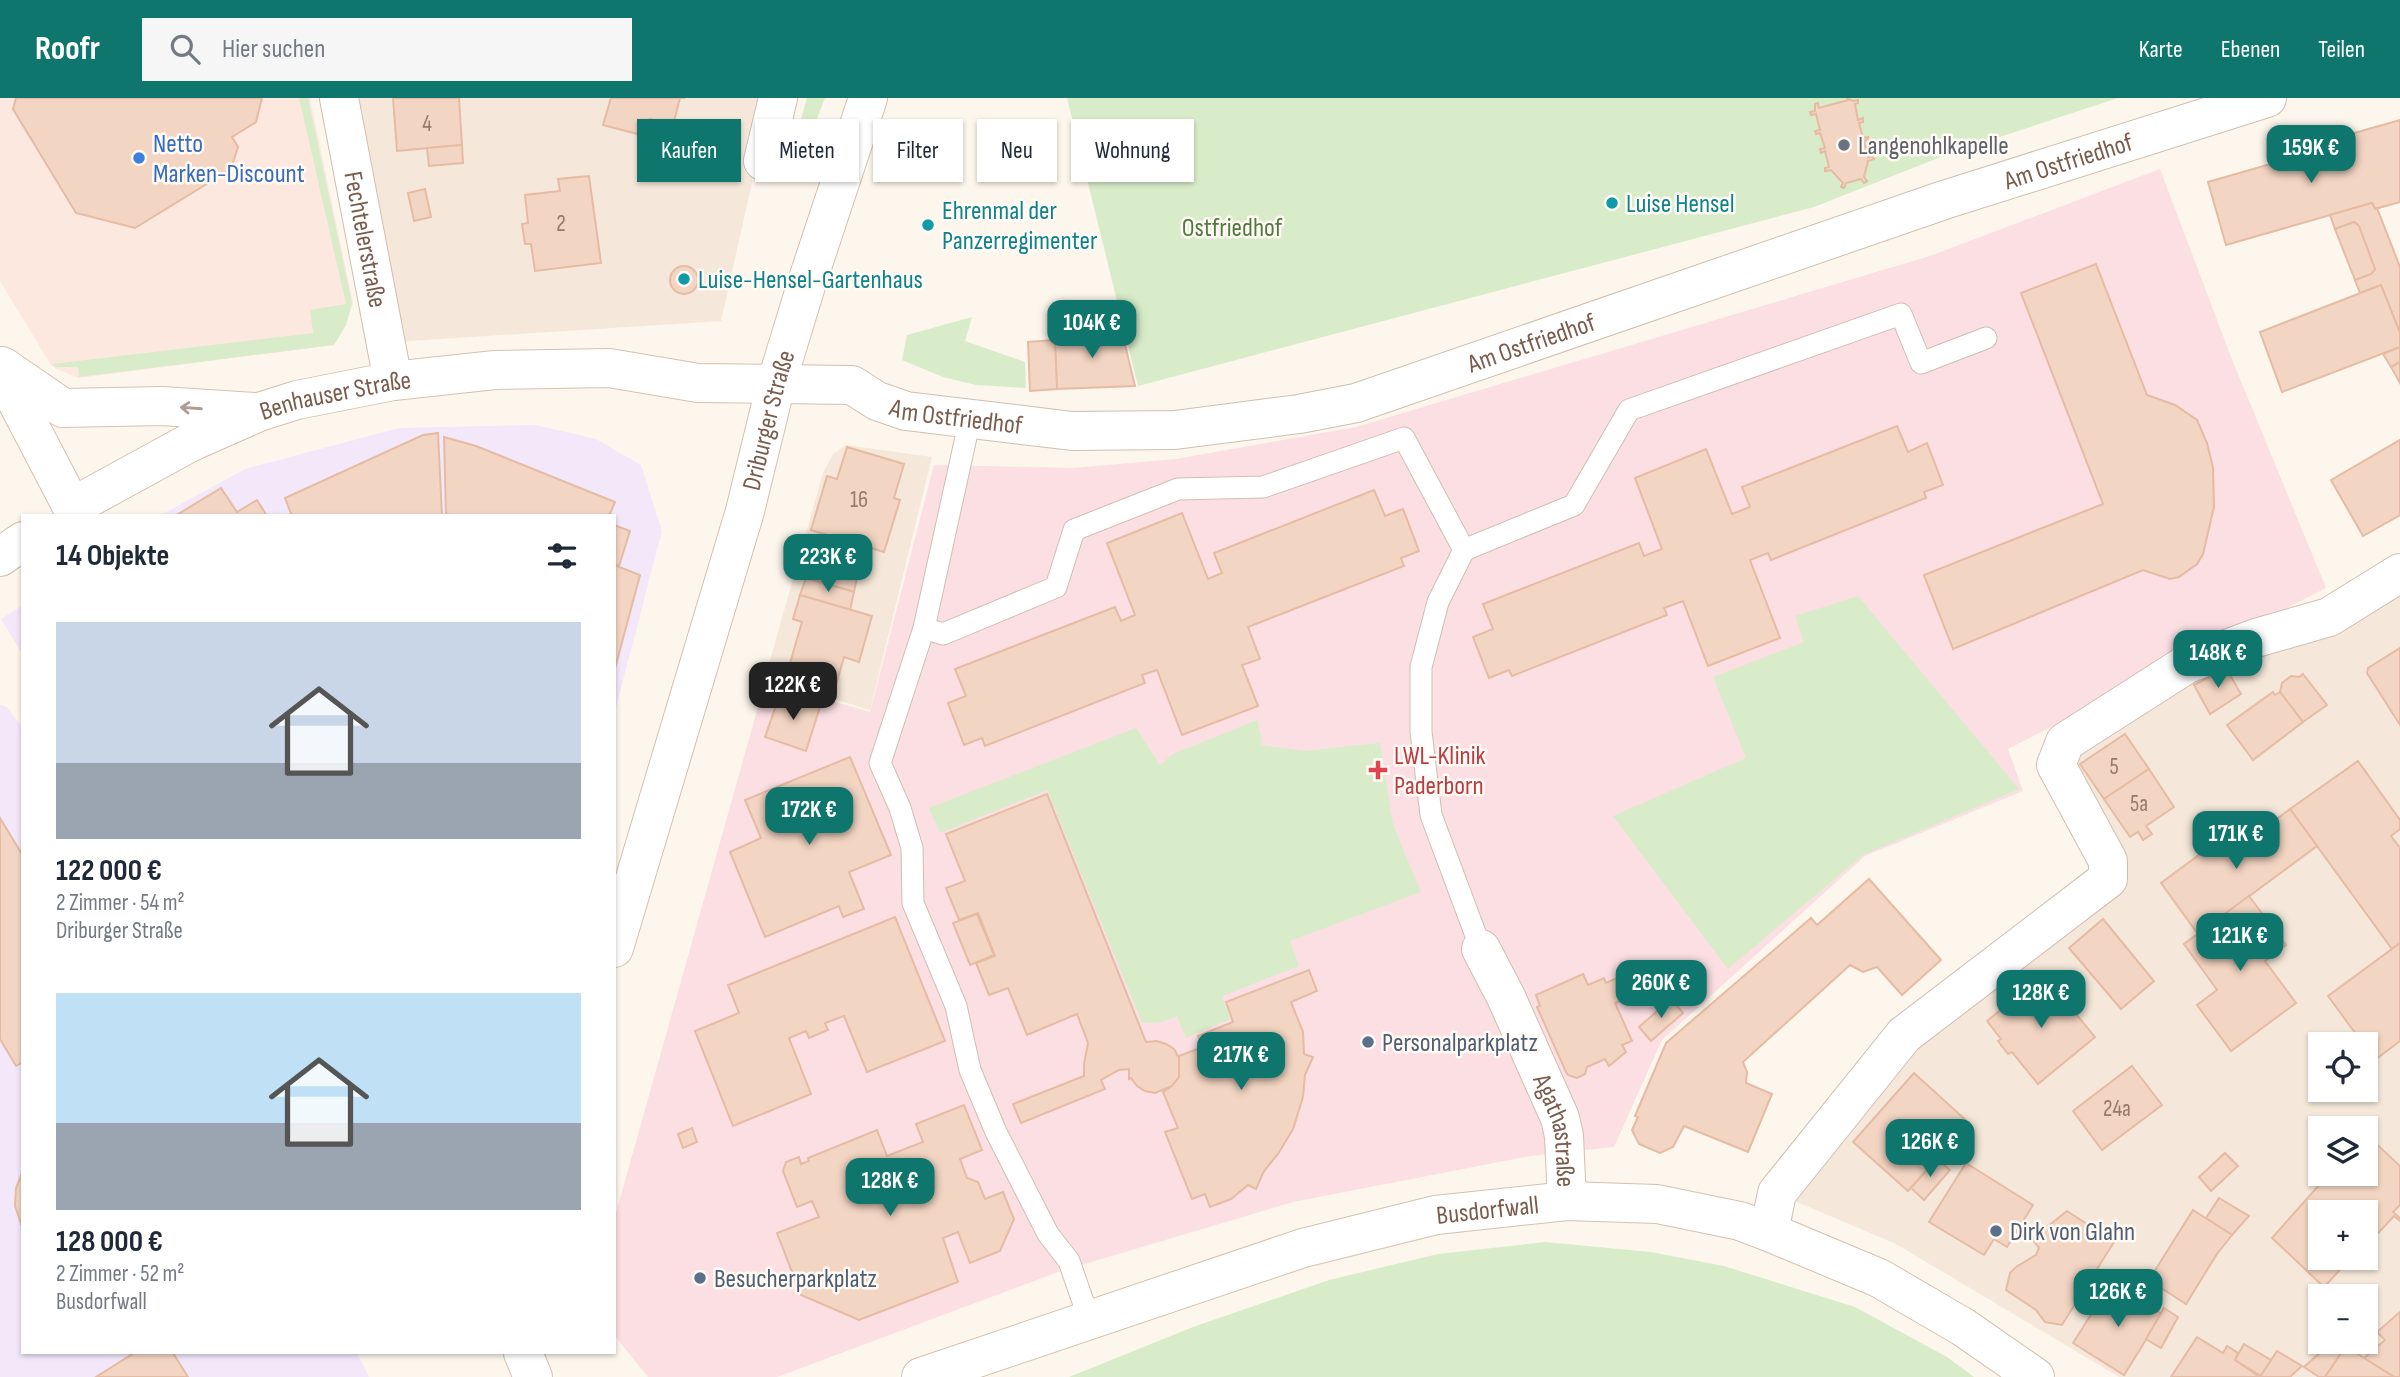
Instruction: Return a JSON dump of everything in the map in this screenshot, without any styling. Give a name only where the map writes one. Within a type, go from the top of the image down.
[{"type":"main road","name":"Fechtelerstraße","points":[[339,98],[393,381]]},
{"type":"main road","points":[[774,119],[779,98]]},
{"type":"main road","name":"Driburger Straße","points":[[616,940],[745,511],[776,384],[868,98]]},
{"type":"main road","name":"Am Ostfriedhof","points":[[776,384],[852,386],[877,401],[906,411],[1072,431],[1175,430],[1356,404],[1944,200],[2267,98]]},
{"type":"main road","name":"Benhauser Straße","points":[[0,367],[65,511],[189,443],[260,412],[297,400],[393,381],[495,370],[609,368],[698,383],[776,384]]},
{"type":"main road","points":[[0,367],[63,408],[162,405],[260,412]]},
{"type":"main road","points":[[0,557],[21,542]]},
{"type":"main road","points":[[1769,1231],[1777,1193],[1904,1035],[2108,879],[2108,861],[2056,765],[2065,742],[2187,664],[2256,638],[2329,617],[2400,573]]},
{"type":"main road","name":"Agathastraße","points":[[1481,949],[1560,1118],[1564,1136],[1567,1201]]},
{"type":"main road","name":"Busdorfwall","points":[[921,1377],[1303,1248],[1436,1215],[1567,1201],[1657,1205],[1740,1221],[1769,1231],[1879,1278],[1963,1327],[2035,1377]]},
{"type":"main road","points":[[507,1377],[510,1354]]},
{"type":"main road","points":[[523,1354],[533,1377]]},
{"type":"lane","points":[[1481,949],[1431,815],[1421,732],[1421,667],[1438,602],[1464,550],[1574,505],[1629,410],[1901,314],[1921,362],[1986,338]]},
{"type":"lane","points":[[970,419],[924,628],[880,763],[900,808],[912,848],[913,903],[956,1006],[970,1069],[996,1132],[1048,1234],[1069,1261],[1089,1319]]},
{"type":"lane","points":[[924,628],[943,634],[1056,587],[1074,530],[1178,489],[1264,487],[1404,438],[1464,550]]},
{"type":"shaded area","points":[[0,98],[310,98],[353,303],[346,325],[334,345],[79,378],[56,369],[0,281]]},
{"type":"shaded area","points":[[351,98],[771,98],[766,119],[755,119],[755,169],[721,321],[395,342]]},
{"type":"shaded area","name":"LWL-Klinik Paderborn","points":[[2160,169],[2231,357],[2326,588],[2008,749],[2023,791],[1865,856],[1662,1040],[1614,1147],[1530,1156],[1293,1202],[1058,1272],[777,1377],[648,1377],[616,1337],[616,1213],[765,682],[870,712],[934,465],[1073,468],[1176,459],[1356,427],[1930,256]]},
{"type":"shaded area","points":[[536,425],[596,439],[641,465],[662,531],[616,707],[616,514],[163,514],[245,469],[399,428]]},
{"type":"shaded area","points":[[846,445],[932,457],[870,710],[765,678],[823,473],[833,454]]},
{"type":"shaded area","points":[[2400,571],[2400,1377],[2119,1377],[1896,1244],[1783,1196],[1895,1050],[2125,871],[2066,760],[2186,680]]},
{"type":"shaded area","points":[[21,606],[21,652],[1,619]]},
{"type":"shaded area","points":[[0,705],[6,706],[21,725],[21,1354],[358,1354],[369,1377],[0,1377]]},
{"type":"green space","points":[[299,98],[308,98],[352,303],[346,325],[334,345],[79,377],[78,367],[56,367],[52,364],[313,333],[310,310],[346,304]]},
{"type":"green space","points":[[807,98],[825,98],[817,119],[801,119]]},
{"type":"green space","name":"Ostfriedhof","points":[[1067,98],[2118,98],[1951,153],[1814,207],[1138,386],[1088,182],[1194,182],[1194,119],[1072,119]]},
{"type":"green space","points":[[972,317],[965,341],[1025,362],[1026,388],[976,385],[943,377],[902,360],[907,335]]},
{"type":"green space","points":[[1858,596],[2019,789],[1863,855],[1728,969],[1613,816],[1746,758],[1713,677],[1804,642],[1795,616]]},
{"type":"green space","points":[[1257,720],[1261,745],[1304,751],[1380,743],[1393,825],[1421,892],[1290,941],[1299,966],[1222,996],[1230,1019],[1186,1038],[1177,1016],[1162,1022],[1142,1023],[1047,790],[940,833],[929,808],[1136,728],[1160,765],[1173,754]]},
{"type":"green space","points":[[1545,1242],[1651,1252],[1724,1266],[1855,1307],[1947,1357],[1974,1377],[1069,1377],[1193,1327],[1329,1280],[1438,1254]]},
{"type":"building","name":"Netto Marken-Discount","points":[[16,98],[262,98],[256,122],[232,137],[238,147],[231,169],[135,228],[76,213],[13,109]]},
{"type":"building","points":[[393,98],[459,98],[462,145],[397,151]]},
{"type":"building","points":[[611,98],[680,98],[675,119],[637,119],[637,134],[603,125]]},
{"type":"building","name":"Langenohlkapelle","points":[[1847,98],[1858,100],[1855,104],[1858,120],[1863,118],[1863,122],[1859,123],[1863,138],[1868,137],[1868,140],[1864,141],[1868,157],[1872,156],[1874,159],[1868,161],[1864,177],[1867,181],[1864,183],[1861,179],[1846,183],[1844,188],[1841,187],[1843,183],[1831,170],[1825,171],[1825,168],[1829,167],[1825,151],[1821,153],[1820,149],[1825,148],[1820,133],[1816,134],[1815,131],[1820,130],[1816,114],[1811,115],[1810,112],[1815,111],[1815,104],[1818,103],[1819,108],[1848,100]]},
{"type":"building","points":[[2400,120],[2400,202],[2375,209],[2372,203],[2226,245],[2208,182],[2354,140],[2351,134]]},
{"type":"building","points":[[462,145],[463,163],[429,166],[427,148]]},
{"type":"building","points":[[589,176],[601,263],[535,271],[531,244],[525,244],[522,224],[528,223],[525,195],[560,191],[558,179]]},
{"type":"building","points":[[425,189],[431,217],[414,221],[408,193]]},
{"type":"building","points":[[2372,203],[2375,209],[2377,208],[2400,267],[2400,333],[2381,285],[2360,293],[2355,280],[2371,274],[2375,269],[2358,225],[2354,222],[2335,229],[2330,215]]},
{"type":"building","points":[[2354,222],[2359,226],[2375,269],[2371,274],[2355,280],[2335,229]]},
{"type":"building","points":[[2096,264],[2147,395],[2175,405],[2197,420],[2207,443],[2213,468],[2214,507],[2203,554],[2197,564],[2179,577],[2170,579],[2143,570],[1953,649],[1924,575],[2103,504],[2021,293]]},
{"type":"building","name":"Luise-Hensel-Gartenhaus","points":[[684,266],[694,270],[698,280],[694,290],[684,294],[674,290],[670,280],[674,270]]},
{"type":"building","points":[[2381,285],[2400,333],[2400,347],[2282,392],[2260,332]]},
{"type":"building","points":[[1121,328],[1135,386],[1057,389],[1054,332],[1081,330],[1081,339],[1089,339],[1089,330]]},
{"type":"building","points":[[1055,340],[1057,389],[1030,391],[1028,342]]},
{"type":"building","points":[[2400,347],[2400,362],[2391,367],[2383,354]]},
{"type":"building","points":[[2400,362],[2400,383],[2391,367]]},
{"type":"building","points":[[1897,426],[1908,452],[1927,443],[1943,485],[1924,492],[1926,498],[1771,560],[1768,553],[1750,560],[1780,638],[1708,666],[1683,601],[1664,608],[1667,615],[1512,676],[1509,670],[1489,678],[1473,637],[1493,629],[1483,604],[1639,543],[1644,556],[1662,549],[1635,478],[1706,449],[1732,514],[1750,507],[1742,487]]},
{"type":"building","points":[[438,433],[442,514],[291,514],[285,498],[423,435]]},
{"type":"building","points":[[444,437],[476,446],[615,502],[610,514],[446,514]]},
{"type":"building","points":[[2400,440],[2400,515],[2363,536],[2331,480]]},
{"type":"building","points":[[847,447],[904,464],[894,498],[900,500],[884,552],[811,530],[827,476],[837,479]]},
{"type":"building","points":[[221,488],[237,512],[257,500],[266,514],[178,514]]},
{"type":"building","points":[[1374,490],[1385,516],[1403,509],[1419,551],[1401,558],[1404,566],[1248,627],[1260,659],[1242,665],[1258,706],[1182,735],[1157,670],[1142,675],[1145,683],[985,746],[982,738],[964,745],[948,703],[966,696],[955,669],[1115,607],[1121,621],[1135,615],[1107,543],[1182,513],[1208,579],[1222,573],[1214,553]]},
{"type":"building","points":[[616,526],[630,531],[619,566],[616,565]]},
{"type":"building","points":[[811,559],[858,573],[854,592],[806,578]]},
{"type":"building","points":[[616,566],[640,575],[616,665]]},
{"type":"building","points":[[806,578],[854,592],[850,610],[800,595]]},
{"type":"building","points":[[800,595],[872,616],[859,662],[844,657],[836,685],[788,670],[802,622],[793,619]]},
{"type":"building","points":[[2400,648],[2400,725],[2367,673],[2368,668]]},
{"type":"building","points":[[2226,668],[2241,694],[2210,714],[2194,685]]},
{"type":"building","points":[[2303,674],[2327,705],[2303,722],[2280,692],[2282,683],[2291,676],[2299,677]]},
{"type":"building","points":[[2273,692],[2275,695],[2280,692],[2303,722],[2253,760],[2227,725]]},
{"type":"building","points":[[780,694],[820,707],[806,751],[765,737]]},
{"type":"building","points":[[2125,734],[2149,769],[2104,799],[2080,764]]},
{"type":"building","points":[[850,757],[891,855],[849,872],[864,909],[843,917],[839,906],[765,937],[730,852],[761,838],[745,800]]},
{"type":"building","points":[[2358,761],[2400,820],[2400,829],[2391,836],[2400,848],[2400,943],[2392,949],[2290,809]]},
{"type":"building","points":[[2149,769],[2174,807],[2146,826],[2152,834],[2143,840],[2138,832],[2130,837],[2104,799]]},
{"type":"building","points":[[1047,794],[1146,1042],[1157,1041],[1174,1049],[1180,1067],[1179,1077],[1172,1086],[1155,1093],[1145,1091],[1129,1079],[1129,1069],[1119,1070],[1101,1080],[1105,1089],[1021,1123],[1013,1104],[1084,1076],[1088,1043],[1077,1014],[1027,1035],[1008,988],[989,995],[976,963],[995,956],[978,913],[959,920],[946,888],[965,881],[946,834]]},
{"type":"building","points":[[2290,809],[2317,846],[2198,934],[2161,883],[2226,835],[2236,849]]},
{"type":"building","points":[[0,818],[21,853],[21,1063],[16,1066],[0,1039]]},
{"type":"building","points":[[1869,879],[1941,960],[1902,995],[1877,967],[1863,972],[1850,965],[1743,1062],[1747,1072],[1746,1083],[1772,1094],[1748,1152],[1684,1126],[1673,1147],[1660,1153],[1639,1144],[1632,1130],[1638,1117],[1635,1116],[1666,1043],[1811,918],[1817,925]]},
{"type":"building","points":[[2249,896],[2286,945],[2265,961],[2296,1003],[2231,1051],[2197,1005],[2217,990],[2184,944]]},
{"type":"building","points":[[977,914],[994,955],[970,965],[953,923]]},
{"type":"building","points":[[895,917],[945,1041],[867,1072],[844,1016],[825,1023],[828,1030],[809,1038],[806,1031],[789,1038],[811,1094],[733,1126],[695,1031],[739,1013],[728,985]]},
{"type":"building","points":[[2103,919],[2154,981],[2121,1009],[2069,948]]},
{"type":"building","points":[[2400,943],[2400,1041],[2378,1058],[2378,1032],[2354,1032],[2328,996]]},
{"type":"building","points":[[1309,970],[1317,991],[1291,1002],[1303,1032],[1304,1054],[1313,1057],[1305,1075],[1303,1097],[1293,1129],[1264,1171],[1256,1189],[1248,1185],[1231,1199],[1210,1207],[1205,1194],[1192,1199],[1165,1132],[1178,1128],[1163,1092],[1179,1077],[1179,1056],[1203,1047],[1198,1036],[1233,1022],[1226,1002]]},
{"type":"building","points":[[1583,974],[1588,985],[1604,978],[1606,983],[1619,977],[1623,979],[1629,993],[1628,998],[1615,1003],[1632,1041],[1622,1045],[1626,1052],[1609,1066],[1605,1059],[1587,1067],[1585,1074],[1577,1078],[1566,1072],[1537,1007],[1540,1006],[1536,995]]},
{"type":"building","points":[[2044,975],[2095,1037],[2038,1084],[2012,1052],[2008,1054],[1998,1041],[2001,1039],[1987,1021]]},
{"type":"building","points":[[1671,999],[1683,1013],[1651,1041],[1639,1027]]},
{"type":"building","points":[[2132,1066],[2162,1105],[2102,1150],[2073,1111]]},
{"type":"building","points":[[1914,1073],[1969,1123],[1908,1191],[1853,1142]]},
{"type":"building","points":[[964,1105],[982,1150],[960,1159],[967,1178],[978,1182],[985,1199],[1003,1192],[1014,1219],[1000,1251],[970,1263],[958,1232],[943,1238],[958,1282],[859,1320],[801,1295],[777,1233],[819,1217],[812,1201],[797,1207],[783,1171],[786,1162],[799,1157],[801,1164],[809,1161],[808,1158],[877,1130],[887,1156],[923,1142],[916,1124]]},
{"type":"building","points":[[692,1128],[697,1142],[683,1148],[678,1134]]},
{"type":"building","points":[[2378,1145],[2400,1166],[2400,1205],[2393,1212],[2400,1221],[2394,1216],[2378,1233],[2378,1200],[2308,1200],[2308,1270],[2340,1270],[2327,1284],[2321,1284],[2272,1238],[2318,1186],[2378,1186]]},
{"type":"building","points":[[2225,1153],[2238,1166],[2211,1191],[2199,1177]]},
{"type":"building","points":[[1937,1159],[1950,1170],[1924,1200],[1911,1188]]},
{"type":"building","points":[[1966,1163],[2033,1205],[2007,1247],[1994,1239],[1984,1255],[1929,1222]]},
{"type":"building","points":[[21,1176],[21,1223],[15,1206],[16,1188]]},
{"type":"building","points":[[2219,1198],[2249,1216],[2232,1235],[2206,1218]]},
{"type":"building","points":[[2193,1210],[2232,1235],[2186,1304],[2149,1280]]},
{"type":"building","points":[[2067,1211],[2090,1226],[2104,1230],[2114,1242],[2062,1325],[2045,1322],[2036,1310],[2006,1290],[2010,1273],[2036,1255],[2039,1248],[2032,1239]]},
{"type":"building","points":[[2111,1283],[2162,1314],[2124,1375],[2073,1343]]},
{"type":"building","points":[[2164,1308],[2178,1317],[2161,1348],[2146,1339]]},
{"type":"building","points":[[2400,1312],[2400,1377],[2394,1377],[2364,1358],[2369,1354],[2378,1354],[2378,1346],[2385,1340],[2378,1331]]},
{"type":"building","points":[[2197,1337],[2223,1353],[2227,1346],[2238,1353],[2235,1360],[2260,1377],[2171,1377]]},
{"type":"building","points":[[2244,1344],[2271,1360],[2261,1376],[2235,1360]]},
{"type":"building","points":[[2277,1351],[2302,1366],[2290,1377],[2260,1377]]},
{"type":"building","points":[[132,1354],[174,1354],[188,1377],[96,1377]]},
{"type":"building","points":[[2319,1354],[2341,1354],[2325,1377],[2319,1377],[2304,1367]]},
{"type":"building","points":[[2341,1354],[2358,1354],[2394,1377],[2325,1377]]},
{"type":"place","name":"Langenohlkapelle","points":[[1844,145]]},
{"type":"place","name":"Netto Marken-Discount","points":[[139,158]]},
{"type":"place","name":"Luise Hensel","points":[[1612,203]]},
{"type":"place","name":"Ehrenmal der Panzerregimenter","points":[[928,225]]},
{"type":"place","name":"Luise-Hensel-Gartenhaus","points":[[684,279]]},
{"type":"place","name":"LWL-Klinik Paderborn","points":[[1378,770]]},
{"type":"place","name":"Personalparkplatz","points":[[1368,1042]]},
{"type":"place","name":"Dirk von Glahn","points":[[1996,1231]]},
{"type":"place","name":"Besucherparkplatz","points":[[700,1278]]}]
